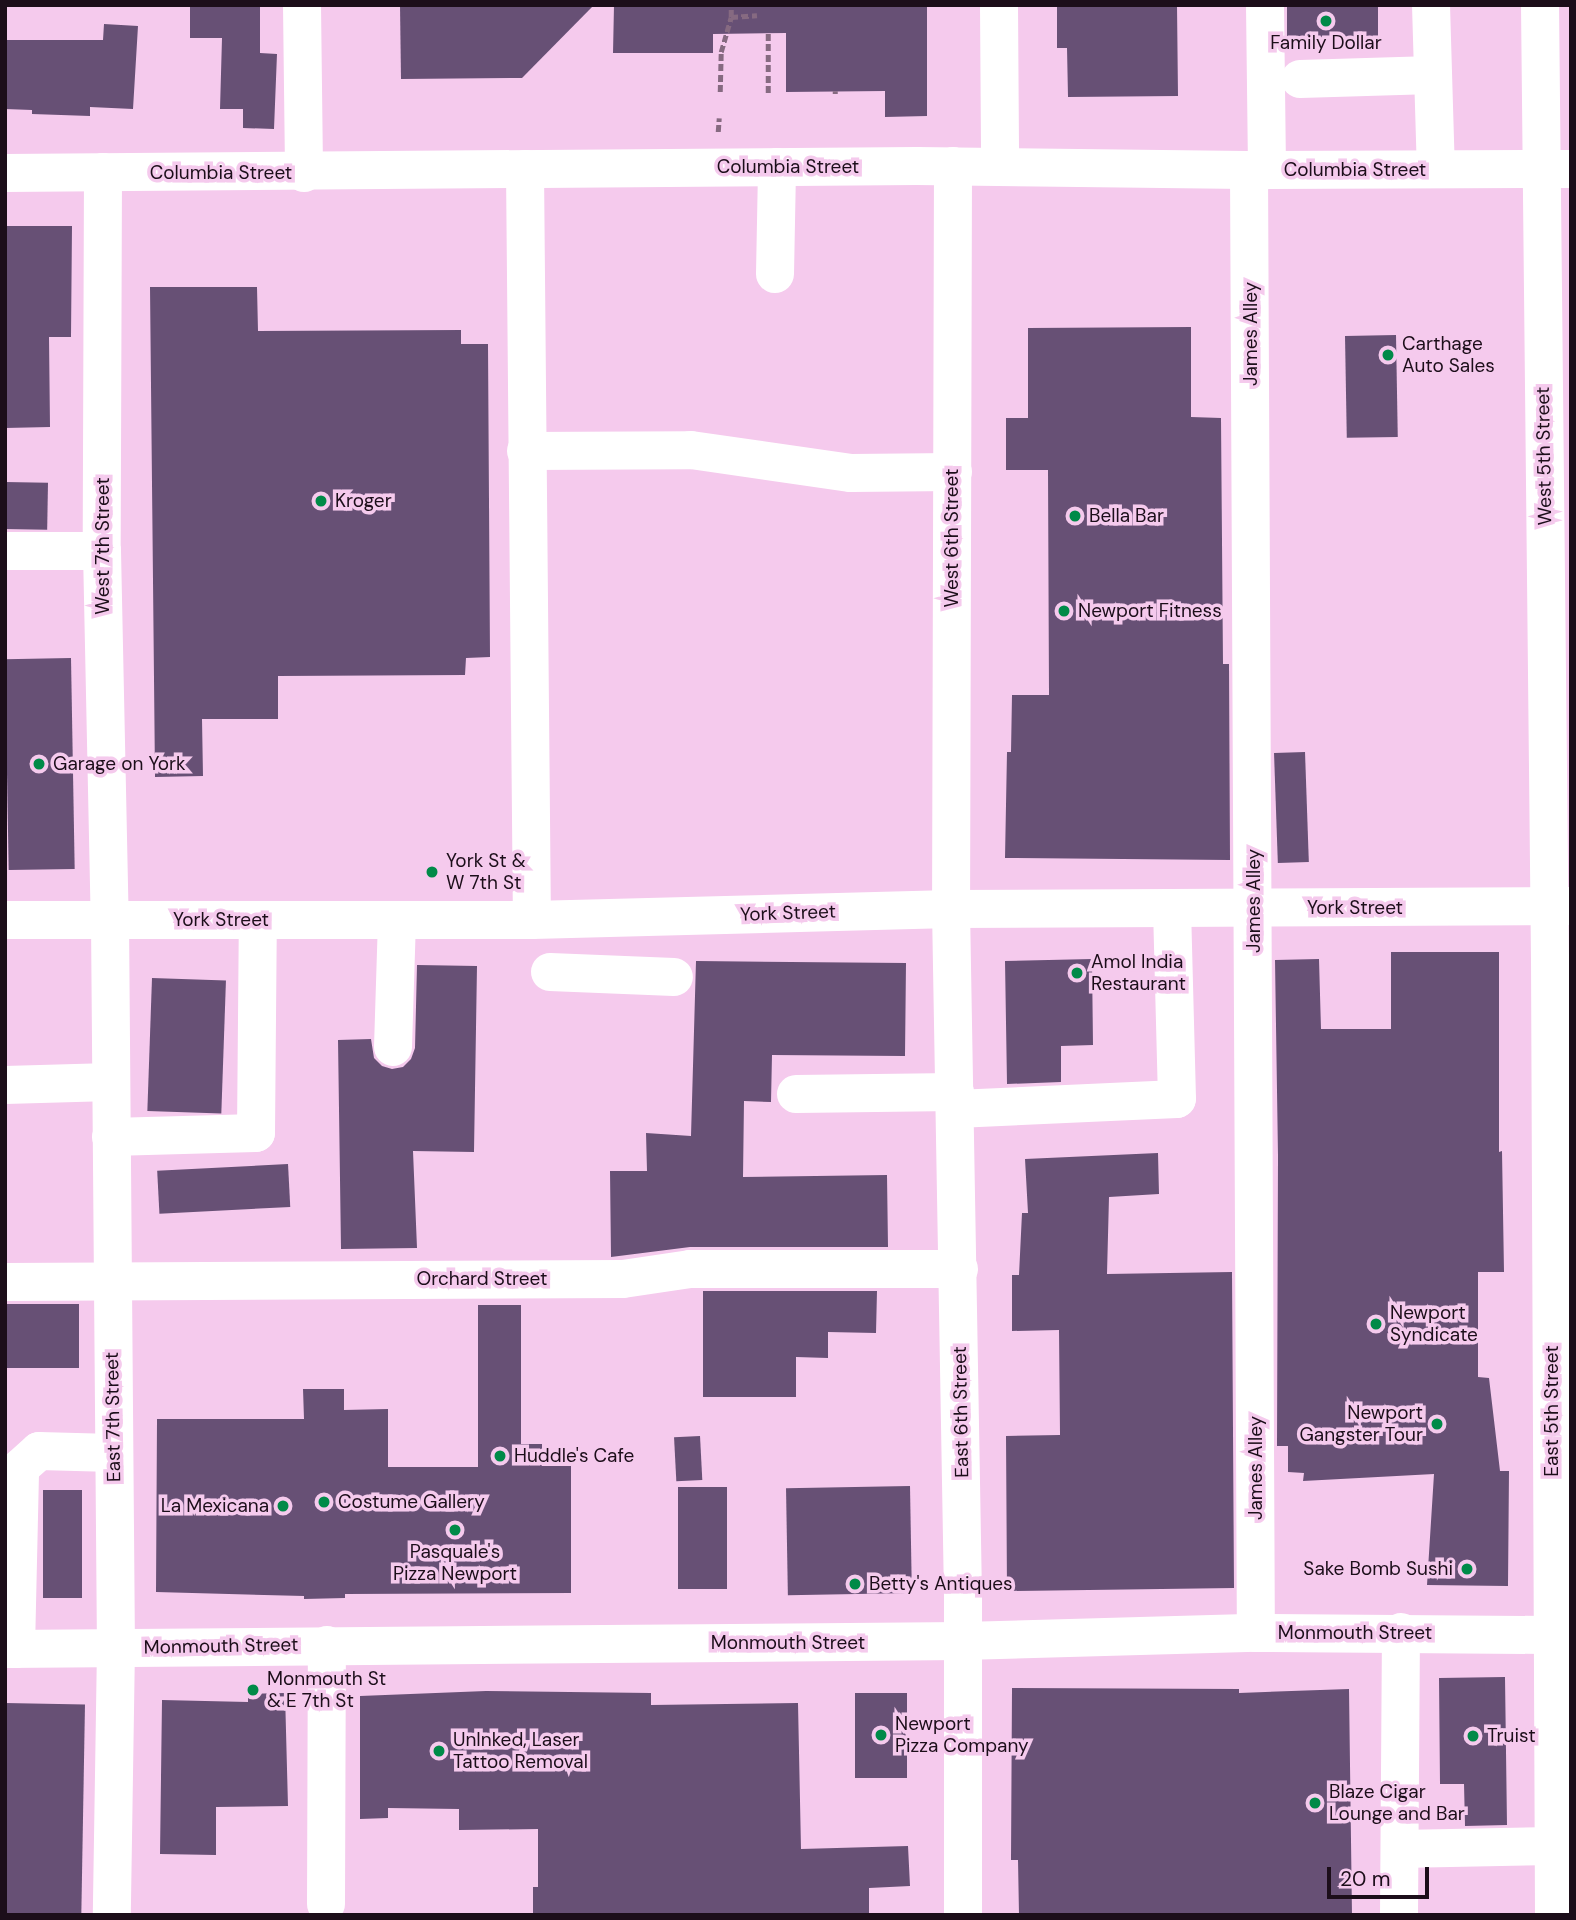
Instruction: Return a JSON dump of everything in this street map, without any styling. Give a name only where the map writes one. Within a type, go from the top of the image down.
[{"type":"street","points":[[302,5],[304,173]]},
{"type":"street","points":[[999,5],[1000,167]]},
{"type":"street","name":"James Alley","points":[[1256,1633],[1254,908],[1258,170],[1265,5]]},
{"type":"street","points":[[1431,5],[1436,169]]},
{"type":"street","name":"West 5th Street","points":[[1540,5],[1555,169],[1560,906]]},
{"type":"street","points":[[1300,79],[1433,75]]},
{"type":"street","name":"Columbia Street","points":[[5,173],[304,173],[377,168],[953,166],[1258,170],[1555,169]]},
{"type":"street","name":"West 6th Street","points":[[951,909],[953,166]]},
{"type":"street","points":[[775,274],[777,167]]},
{"type":"street","points":[[525,169],[533,920]]},
{"type":"street","name":"West 7th Street","points":[[103,172],[103,551],[110,920]]},
{"type":"street","points":[[526,452],[691,450],[851,473],[953,472]]},
{"type":"street","points":[[5,551],[103,551]]},
{"type":"street","name":"York Street","points":[[5,920],[533,920],[951,909],[1560,906]]},
{"type":"street","name":"East 5th Street","points":[[1555,1915],[1554,1846],[1562,1635],[1560,906]]},
{"type":"street","name":"East 6th Street","points":[[951,909],[959,1269],[963,1915]]},
{"type":"street","points":[[796,1094],[955,1100],[1177,1099],[1172,909]]},
{"type":"street","name":"East 7th Street","points":[[110,920],[116,1647],[112,1915]]},
{"type":"street","points":[[111,1137],[257,1133],[258,920]]},
{"type":"street","points":[[393,1048],[397,920]]},
{"type":"street","points":[[550,972],[674,977]]},
{"type":"street","points":[[5,1085],[111,1082]]},
{"type":"street","name":"Orchard Street","points":[[5,1282],[623,1279],[690,1269],[959,1269]]},
{"type":"street","points":[[11,1649],[20,1468],[38,1451],[113,1453]]},
{"type":"street","points":[[1399,1915],[1401,1632]]},
{"type":"street","name":"Monmouth Street","points":[[11,1649],[963,1641],[1256,1633],[1562,1635]]},
{"type":"street","points":[[326,1904],[327,1645]]},
{"type":"street","points":[[1400,1849],[1554,1846]]},
{"type":"path","points":[[720,92],[721,52],[731,17],[731,5]]},
{"type":"path","points":[[731,17],[757,15]]},
{"type":"path","points":[[768,33],[768,93]]},
{"type":"building","points":[[190,5],[260,5],[260,53],[277,54],[274,129],[243,128],[243,109],[220,109],[222,38],[190,38]]},
{"type":"building","points":[[400,5],[594,5],[522,78],[401,79]]},
{"type":"building","points":[[614,5],[927,5],[927,116],[885,117],[885,91],[786,92],[786,33],[713,34],[713,53],[613,53]]},
{"type":"building","points":[[1057,5],[1177,5],[1178,96],[1068,97],[1067,48],[1057,48]]},
{"type":"building","name":"Family Dollar","points":[[1287,5],[1378,5],[1378,38],[1287,38]]},
{"type":"building","points":[[104,24],[138,26],[133,109],[90,107],[90,116],[32,114],[32,110],[5,109],[5,40],[103,40]]},
{"type":"building","points":[[5,226],[72,226],[71,337],[49,337],[50,427],[5,428]]},
{"type":"building","name":"Kroger","points":[[150,287],[257,287],[258,331],[461,330],[461,344],[488,344],[490,657],[466,658],[465,675],[278,676],[278,719],[202,719],[203,776],[155,777]]},
{"type":"building","points":[[1191,327],[1191,417],[1221,418],[1223,664],[1229,664],[1230,860],[1005,858],[1007,752],[1011,752],[1012,695],[1049,695],[1048,470],[1006,470],[1006,418],[1028,418],[1028,328]]},
{"type":"building","points":[[1396,335],[1398,437],[1347,438],[1345,336]]},
{"type":"building","points":[[5,482],[48,483],[47,530],[5,529]]},
{"type":"building","name":"Garage on York","points":[[71,658],[75,869],[9,870],[5,659]]},
{"type":"building","points":[[1305,752],[1309,862],[1278,863],[1274,753]]},
{"type":"building","points":[[1391,952],[1499,952],[1499,1152],[1502,1151],[1504,1272],[1478,1272],[1478,1377],[1489,1378],[1500,1471],[1509,1471],[1508,1586],[1427,1585],[1434,1474],[1303,1481],[1304,1473],[1288,1472],[1288,1446],[1277,1446],[1278,1156],[1275,960],[1319,959],[1321,1029],[1391,1029]]},
{"type":"building","points":[[1092,959],[1093,1045],[1061,1046],[1061,1082],[1007,1084],[1005,961]]},
{"type":"building","points":[[696,961],[906,963],[905,1056],[772,1055],[771,1102],[744,1101],[743,1177],[887,1175],[888,1247],[690,1247],[611,1257],[610,1171],[647,1171],[646,1133],[691,1136]]},
{"type":"building","points":[[417,965],[477,966],[474,1152],[413,1151],[417,1248],[341,1249],[338,1040],[371,1039],[374,1058],[382,1066],[392,1069],[403,1067],[411,1059],[415,1048]]},
{"type":"building","points":[[152,978],[226,981],[221,1114],[147,1111]]},
{"type":"building","points":[[1158,1153],[1159,1194],[1109,1197],[1107,1274],[1232,1272],[1234,1588],[1007,1591],[1006,1436],[1060,1435],[1059,1330],[1012,1331],[1012,1275],[1019,1275],[1022,1213],[1028,1213],[1025,1159]]},
{"type":"building","points":[[288,1164],[290,1207],[159,1214],[157,1171]]},
{"type":"building","points":[[703,1291],[877,1291],[876,1333],[828,1332],[828,1358],[796,1357],[796,1397],[703,1397]]},
{"type":"building","points":[[5,1304],[79,1304],[79,1368],[5,1368]]},
{"type":"building","points":[[478,1305],[521,1305],[521,1444],[542,1444],[542,1466],[571,1466],[571,1593],[345,1594],[345,1598],[304,1599],[304,1596],[156,1592],[157,1419],[304,1419],[303,1389],[344,1389],[344,1410],[388,1409],[388,1467],[478,1467]]},
{"type":"building","points":[[700,1436],[702,1480],[676,1481],[674,1437]]},
{"type":"building","points":[[910,1486],[912,1593],[788,1595],[786,1488]]},
{"type":"building","points":[[678,1487],[727,1487],[727,1589],[678,1589]]},
{"type":"building","points":[[43,1490],[82,1490],[82,1598],[43,1598]]},
{"type":"building","name":"Truist","points":[[1505,1677],[1507,1825],[1465,1826],[1464,1784],[1440,1784],[1439,1678]]},
{"type":"building","points":[[1012,1688],[1239,1689],[1239,1693],[1349,1689],[1352,1915],[1019,1915],[1018,1860],[1011,1860]]},
{"type":"building","points":[[486,1691],[651,1693],[651,1705],[798,1703],[801,1849],[908,1846],[910,1886],[869,1888],[869,1915],[533,1915],[533,1887],[538,1887],[538,1829],[459,1830],[459,1809],[388,1808],[388,1818],[360,1819],[360,1696]]},
{"type":"building","points":[[285,1693],[288,1806],[216,1807],[216,1855],[160,1854],[162,1700],[248,1702],[248,1694]]},
{"type":"building","name":"Newport Pizza Company","points":[[855,1693],[907,1693],[907,1778],[855,1778]]},
{"type":"building","points":[[5,1703],[85,1704],[81,1915],[5,1915]]},
{"type":"place","name":"Family Dollar","points":[[1326,21]]},
{"type":"place","name":"Carthage Auto Sales","points":[[1388,355]]},
{"type":"place","name":"Kroger","points":[[321,501]]},
{"type":"place","name":"Bella Bar","points":[[1075,516]]},
{"type":"place","name":"Newport Fitness","points":[[1064,611]]},
{"type":"place","name":"Garage on York","points":[[39,764]]},
{"type":"place","name":"York St & W 7th St","points":[[432,872]]},
{"type":"place","name":"Amol India Restaurant","points":[[1077,973]]},
{"type":"place","name":"Newport Syndicate","points":[[1376,1324]]},
{"type":"place","name":"Newport Gangster Tour","points":[[1437,1424]]},
{"type":"place","name":"Huddle's Cafe","points":[[500,1456]]},
{"type":"place","name":"Costume Gallery","points":[[324,1502]]},
{"type":"place","name":"La Mexicana","points":[[283,1506]]},
{"type":"place","name":"Pasquale's Pizza Newport","points":[[455,1530]]},
{"type":"place","name":"Sake Bomb Sushi","points":[[1467,1569]]},
{"type":"place","name":"Betty's Antiques","points":[[855,1584]]},
{"type":"place","name":"Monmouth St & E 7th St","points":[[253,1690]]},
{"type":"place","name":"Newport Pizza Company","points":[[881,1735]]},
{"type":"place","name":"Truist","points":[[1473,1736]]},
{"type":"place","name":"UnInked, Laser Tattoo Removal","points":[[439,1751]]},
{"type":"place","name":"Blaze Cigar Lounge and Bar","points":[[1315,1803]]}]
